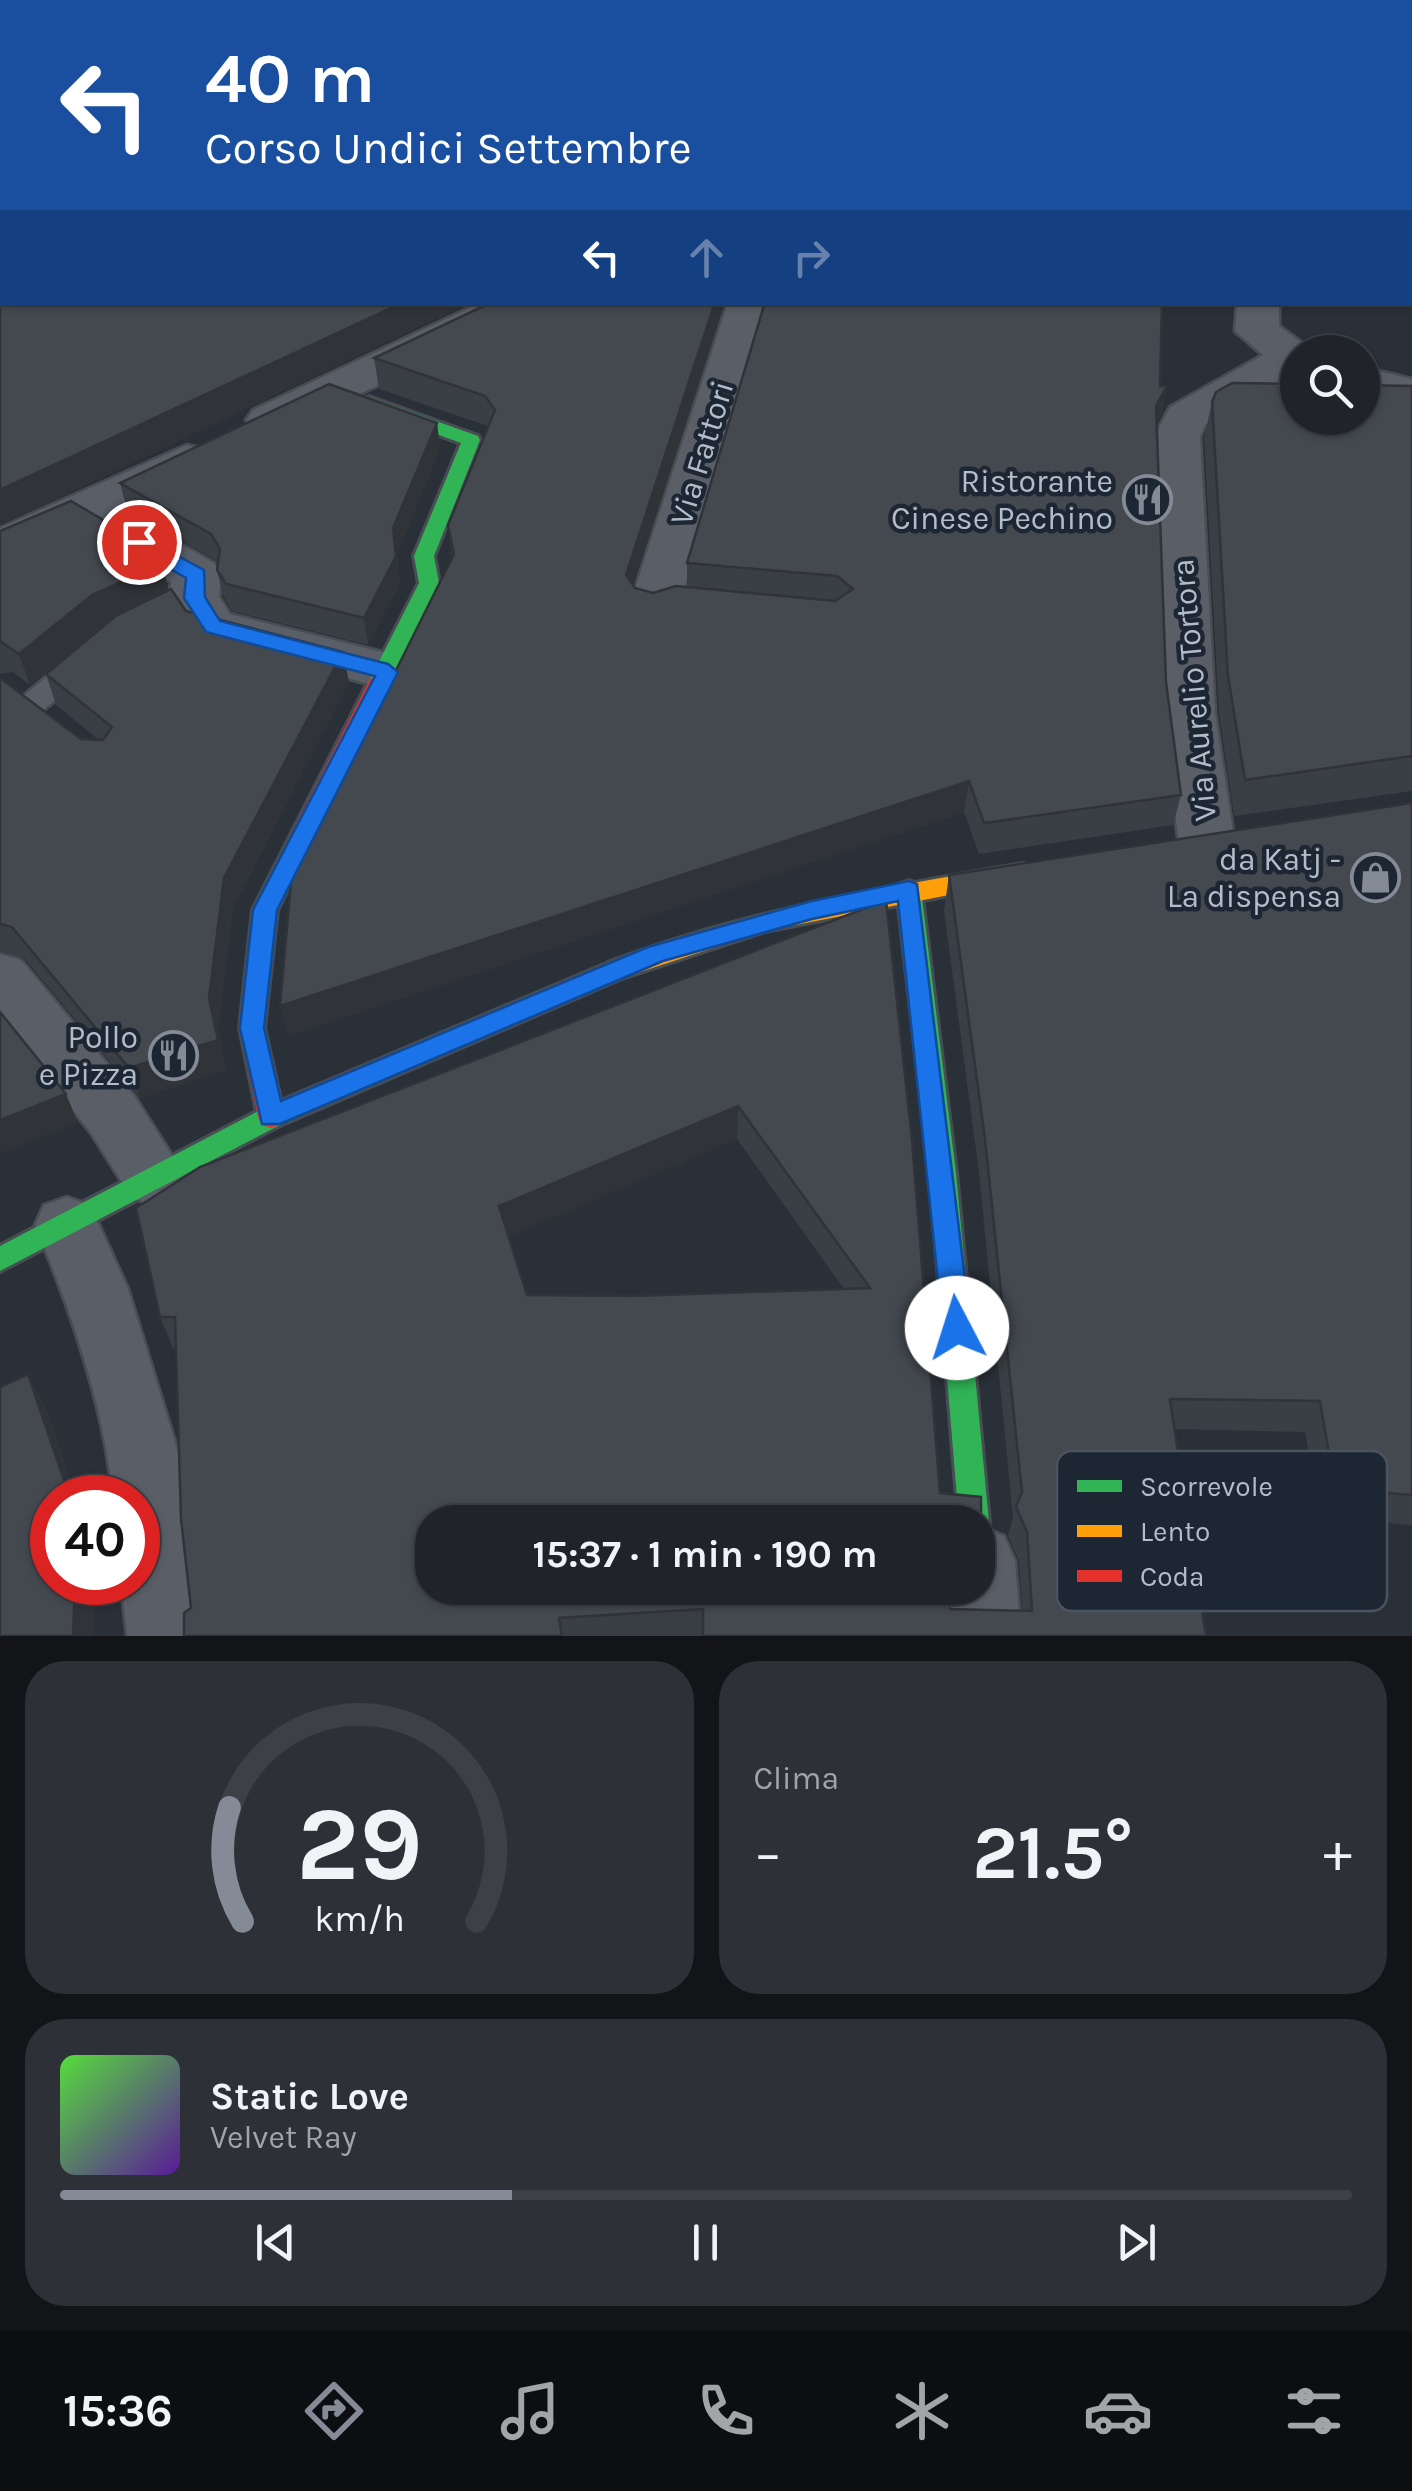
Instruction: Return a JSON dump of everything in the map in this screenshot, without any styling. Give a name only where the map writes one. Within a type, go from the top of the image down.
[{"type":"street","points":[[0,547],[511,305]]},
{"type":"street","name":"Via Fattori","points":[[665,604],[748,305]]},
{"type":"street","points":[[1258,305],[1257,331],[1280,348]]},
{"type":"street","name":"Via Aurelio Tortora","points":[[1207,845],[1189,713],[1177,437],[1186,417],[1280,366]]},
{"type":"street","points":[[1380,384],[1412,392]]},
{"type":"street","points":[[271,1116],[252,1028],[265,910],[388,672],[429,583],[424,556],[472,440],[333,390]]},
{"type":"street","points":[[82,509],[197,575],[178,605],[213,627],[388,672]]},
{"type":"street","points":[[0,1259],[271,1116],[657,953],[812,910],[1040,870]]},
{"type":"street","points":[[909,890],[943,1174],[972,1505]]},
{"type":"street","points":[[0,977],[113,1115],[154,1180]]},
{"type":"street","points":[[67,1225],[94,1289],[144,1455],[164,1636]]},
{"type":"street","points":[[982,1605],[984,1636]]},
{"type":"lane","points":[[30,705],[100,647]]},
{"type":"lane","points":[[2,683],[60,727]]},
{"type":"building","points":[[0,305],[398,305],[0,490]]},
{"type":"building","points":[[486,305],[714,305],[626,575],[635,588],[653,593],[676,586],[835,601],[853,589],[837,576],[687,563],[764,305],[1162,305],[1160,386],[1167,386],[1156,406],[1166,682],[1181,795],[984,823],[969,781],[280,1006],[291,881],[454,554],[448,525],[495,410],[485,396],[374,358]]},
{"type":"building","points":[[1232,383],[1280,384],[1280,435],[1380,435],[1380,385],[1412,386],[1412,756],[1245,780],[1228,676],[1212,402],[1216,392]]},
{"type":"building","points":[[329,384],[437,423],[393,528],[396,556],[364,618],[226,584],[217,570],[220,549],[211,534],[120,483]]},
{"type":"building","points":[[71,501],[159,553],[157,566],[92,595],[19,654],[0,641],[0,531]]},
{"type":"building","points":[[171,589],[186,611],[343,652],[224,878],[209,998],[218,1040],[129,1068],[12,927],[0,924],[0,678],[81,739],[103,740],[112,727],[46,674],[117,615]]},
{"type":"building","points":[[1412,803],[1412,1495],[1387,1493],[1387,1451],[1329,1451],[1320,1401],[1170,1399],[1178,1451],[1057,1451],[1057,1611],[1202,1611],[1206,1636],[703,1636],[703,1609],[559,1618],[562,1636],[184,1636],[184,1613],[191,1608],[181,1519],[175,1317],[160,1317],[136,1208],[200,1167],[886,900],[912,1140],[940,1493],[981,1497],[981,1505],[415,1505],[415,1605],[950,1605],[950,1609],[1032,1611],[1027,1532],[1016,1507],[1022,1492],[985,1139],[949,875]],"holes":[[[738,1106],[870,1288],[633,1296],[527,1295],[499,1206]]]},
{"type":"building","points":[[0,1012],[66,1094],[0,1120]]},
{"type":"building","points":[[28,1374],[62,1475],[30,1475],[30,1605],[74,1605],[73,1636],[0,1636],[0,1387]]},
{"type":"traffic: fast","points":[[369,403],[471,440],[424,556],[429,583],[381,679]]},
{"type":"traffic: fast","points":[[909,890],[943,1173],[972,1505]]},
{"type":"traffic: fast","points":[[0,1259],[271,1117],[616,970]]},
{"type":"traffic: slow","points":[[616,970],[665,951],[765,922],[1023,873]]},
{"type":"traffic: jam","points":[[271,1117],[252,1028],[265,910],[381,679]]},
{"type":"place","name":"Ristorante Cinese Pechino","points":[[1148,499]]},
{"type":"place","name":"da Katj - La dispensa","points":[[1376,877]]},
{"type":"place","name":"Pollo e Pizza","points":[[173,1055]]},
{"type":"route","points":[[139,542],[197,575],[194,598],[213,627],[388,672],[265,910],[252,1028],[271,1116],[657,953],[812,910],[909,890],[957,1328]]}]
